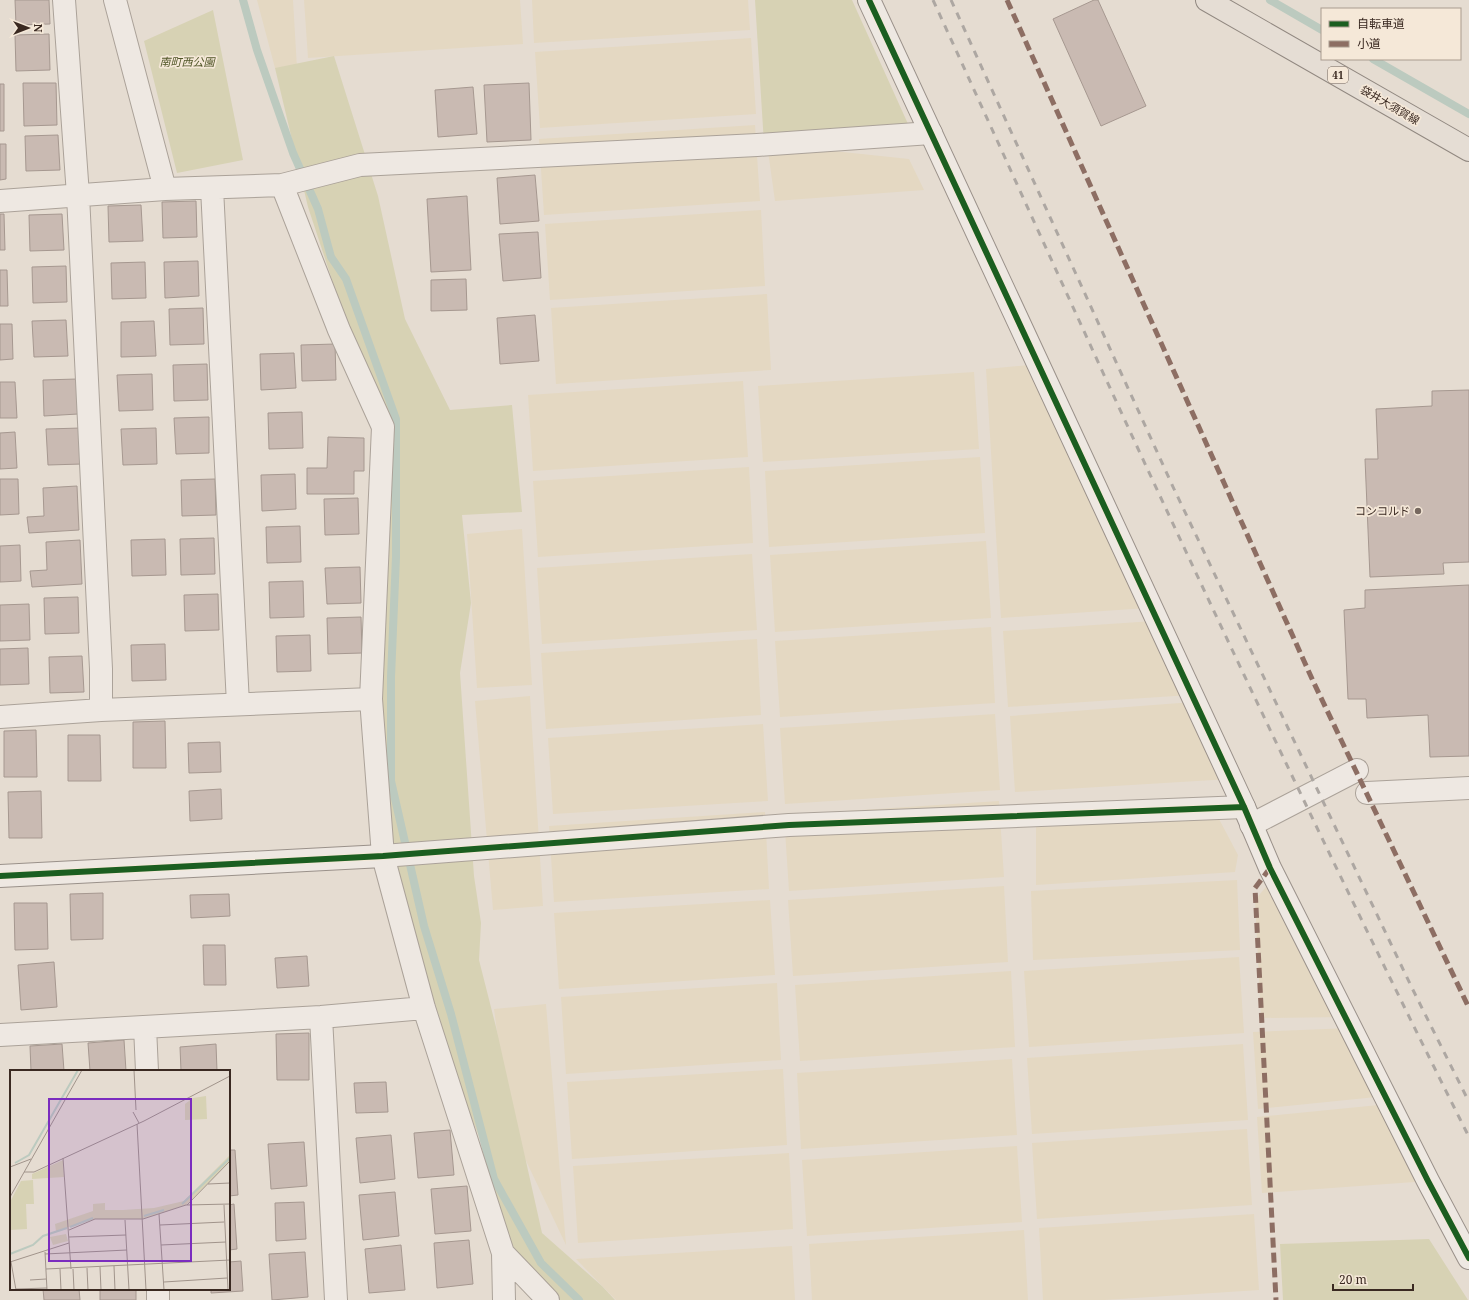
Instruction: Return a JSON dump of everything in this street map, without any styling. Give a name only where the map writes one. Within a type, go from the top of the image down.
[{"type":"main road","name":"袋井大須賀線","points":[[1207,0],[1469,150]]},
{"type":"street","points":[[64,0],[78,195],[101,669],[101,710]]},
{"type":"street","points":[[115,0],[164,189]]},
{"type":"street","points":[[869,0],[1248,816],[1270,868],[1469,1258]]},
{"type":"street","points":[[0,201],[164,189],[282,185],[360,165],[749,145],[931,133]]},
{"type":"street","points":[[282,185],[339,330],[384,427],[371,699],[383,856],[424,1008],[503,1253],[504,1300]]},
{"type":"street","points":[[212,188],[238,704]]},
{"type":"street","points":[[0,717],[101,710],[371,699]]},
{"type":"street","points":[[0,876],[383,856],[789,825],[1248,816],[1356,770]]},
{"type":"street","points":[[1367,793],[1469,788]]},
{"type":"street","points":[[0,1035],[321,1017],[424,1008]]},
{"type":"street","points":[[321,1017],[336,1300]]},
{"type":"street","points":[[145,1027],[147,1070]]},
{"type":"street","points":[[503,1253],[548,1300]]},
{"type":"shaded area","points":[[257,0],[293,0],[297,68],[275,68]]},
{"type":"shaded area","points":[[304,0],[520,0],[523,44],[308,58]]},
{"type":"shaded area","points":[[532,0],[748,0],[750,30],[534,43]]},
{"type":"shaded area","points":[[751,38],[756,114],[540,128],[535,52]]},
{"type":"shaded area","points":[[755,125],[760,201],[544,215],[539,139]]},
{"type":"shaded area","points":[[767,144],[909,159],[924,190],[775,201]]},
{"type":"shaded area","points":[[761,210],[765,286],[550,300],[545,224]]},
{"type":"shaded area","points":[[767,294],[771,370],[556,384],[551,308]]},
{"type":"shaded area","points":[[1030,365],[1147,608],[1001,618],[986,369]]},
{"type":"shaded area","points":[[974,372],[979,449],[763,462],[758,386]]},
{"type":"shaded area","points":[[743,381],[748,457],[533,471],[528,395]]},
{"type":"shaded area","points":[[980,457],[985,533],[769,547],[765,471]]},
{"type":"shaded area","points":[[749,467],[753,543],[538,557],[533,481]]},
{"type":"shaded area","points":[[522,529],[532,685],[477,688],[467,534]]},
{"type":"shaded area","points":[[986,541],[991,618],[775,632],[770,555]]},
{"type":"shaded area","points":[[752,554],[757,630],[542,644],[537,568]]},
{"type":"shaded area","points":[[1154,621],[1190,695],[1008,707],[1003,631]]},
{"type":"shaded area","points":[[991,627],[995,703],[780,717],[775,641]]},
{"type":"shaded area","points":[[757,639],[761,715],[546,729],[541,653]]},
{"type":"shaded area","points":[[530,696],[543,906],[493,910],[475,701]]},
{"type":"shaded area","points":[[1193,702],[1230,779],[1015,792],[1010,716]]},
{"type":"shaded area","points":[[995,714],[1000,790],[785,804],[780,728]]},
{"type":"shaded area","points":[[763,724],[768,801],[553,814],[548,738]]},
{"type":"shaded area","points":[[999,801],[1004,877],[789,891],[784,815]]},
{"type":"shaded area","points":[[765,812],[769,889],[554,902],[549,826]]},
{"type":"shaded area","points":[[1219,819],[1238,855],[1235,872],[1036,885],[1036,827]]},
{"type":"shaded area","points":[[1237,880],[1240,950],[1033,960],[1031,891]]},
{"type":"shaded area","points":[[1270,882],[1345,1017],[1261,1018],[1255,900]]},
{"type":"shaded area","points":[[1004,886],[1008,962],[793,976],[788,900]]},
{"type":"shaded area","points":[[770,900],[775,975],[559,989],[554,913]]},
{"type":"shaded area","points":[[1239,957],[1244,1033],[1029,1047],[1024,971]]},
{"type":"shaded area","points":[[1011,971],[1015,1047],[800,1061],[795,985]]},
{"type":"shaded area","points":[[777,983],[781,1060],[566,1074],[561,997]]},
{"type":"shaded area","points":[[546,1004],[566,1245],[510,1127],[494,1009]]},
{"type":"shaded area","points":[[1351,1028],[1386,1096],[1258,1109],[1253,1032]]},
{"type":"shaded area","points":[[1243,1044],[1248,1120],[1032,1134],[1027,1058]]},
{"type":"shaded area","points":[[1012,1059],[1017,1135],[801,1149],[797,1073]]},
{"type":"shaded area","points":[[783,1069],[787,1145],[572,1159],[567,1082]]},
{"type":"shaded area","points":[[1389,1104],[1428,1181],[1262,1193],[1257,1117]]},
{"type":"shaded area","points":[[1247,1129],[1252,1205],[1037,1219],[1032,1143]]},
{"type":"shaded area","points":[[1017,1146],[1022,1222],[807,1236],[802,1160]]},
{"type":"shaded area","points":[[789,1153],[793,1229],[578,1243],[573,1166]]},
{"type":"shaded area","points":[[1254,1214],[1259,1290],[1104,1300],[1043,1300],[1039,1228]]},
{"type":"shaded area","points":[[1024,1230],[1028,1300],[812,1300],[809,1244]]},
{"type":"shaded area","points":[[792,1246],[795,1300],[616,1300],[576,1259]]},
{"type":"green space","points":[[755,0],[852,0],[913,135],[764,144]]},
{"type":"green space","name":"南町西公園","points":[[213,10],[243,160],[177,173],[144,41]]},
{"type":"green space","points":[[334,56],[378,196],[405,319],[450,410],[512,405],[522,512],[462,515],[471,603],[460,673],[474,876],[481,923],[479,960],[496,1027],[542,1233],[602,1286],[615,1300],[549,1300],[503,1253],[489,1161],[419,988],[383,856],[372,401],[308,207],[275,68]]},
{"type":"green space","points":[[1429,1239],[1468,1300],[1283,1300],[1280,1244]]},
{"type":"building","points":[[15,0],[49,0],[50,24],[16,25]]},
{"type":"building","points":[[1094,0],[1098,0],[1146,106],[1101,126],[1053,19]]},
{"type":"building","points":[[49,34],[50,70],[16,71],[15,35]]},
{"type":"building","points":[[23,83],[56,83],[57,125],[24,126]]},
{"type":"building","points":[[529,83],[531,140],[487,142],[484,85]]},
{"type":"building","points":[[0,84],[4,84],[4,131],[0,131]]},
{"type":"building","points":[[473,87],[477,134],[438,137],[435,90]]},
{"type":"building","points":[[58,135],[60,170],[26,171],[25,136]]},
{"type":"building","points":[[0,144],[6,144],[6,179],[0,180]]},
{"type":"building","points":[[535,175],[539,221],[500,224],[497,178]]},
{"type":"building","points":[[467,196],[471,270],[431,272],[427,199]]},
{"type":"building","points":[[196,201],[197,237],[163,238],[162,202]]},
{"type":"building","points":[[141,205],[143,241],[109,242],[108,206]]},
{"type":"building","points":[[0,214],[4,214],[5,250],[0,250]]},
{"type":"building","points":[[62,214],[64,250],[30,251],[29,215]]},
{"type":"building","points":[[538,232],[541,278],[503,281],[499,234]]},
{"type":"building","points":[[198,261],[199,296],[165,298],[164,262]]},
{"type":"building","points":[[145,262],[146,298],[112,299],[111,263]]},
{"type":"building","points":[[66,266],[67,302],[33,303],[32,267]]},
{"type":"building","points":[[0,270],[7,270],[8,306],[0,306]]},
{"type":"building","points":[[466,279],[467,310],[431,311],[431,280]]},
{"type":"building","points":[[203,308],[204,344],[170,345],[169,309]]},
{"type":"building","points":[[535,315],[539,361],[500,364],[497,318]]},
{"type":"building","points":[[66,320],[68,356],[34,357],[32,321]]},
{"type":"building","points":[[154,321],[156,356],[121,357],[121,322]]},
{"type":"building","points":[[0,324],[12,324],[13,359],[0,360]]},
{"type":"building","points":[[335,344],[336,380],[302,381],[301,345]]},
{"type":"building","points":[[294,353],[296,388],[261,390],[260,354]]},
{"type":"building","points":[[207,364],[208,400],[174,401],[173,365]]},
{"type":"building","points":[[152,374],[153,410],[119,411],[117,375]]},
{"type":"building","points":[[77,379],[78,414],[44,416],[43,380]]},
{"type":"building","points":[[0,382],[15,382],[17,418],[0,418]]},
{"type":"building","name":"コンコルド","points":[[1469,390],[1469,562],[1443,563],[1444,574],[1370,577],[1365,459],[1378,459],[1376,409],[1432,406],[1432,391]]},
{"type":"building","points":[[302,412],[303,448],[269,449],[268,413]]},
{"type":"building","points":[[209,417],[209,453],[176,454],[174,418]]},
{"type":"building","points":[[81,428],[82,464],[48,465],[46,429]]},
{"type":"building","points":[[156,428],[157,464],[123,465],[121,429]]},
{"type":"building","points":[[15,432],[17,468],[0,469],[0,433]]},
{"type":"building","points":[[328,437],[364,438],[364,471],[354,471],[354,494],[307,494],[307,468],[327,468]]},
{"type":"building","points":[[295,474],[296,509],[262,511],[261,475]]},
{"type":"building","points":[[0,479],[18,479],[19,514],[0,515]]},
{"type":"building","points":[[215,479],[216,515],[182,516],[181,480]]},
{"type":"building","points":[[77,486],[79,530],[29,533],[27,517],[44,516],[43,488]]},
{"type":"building","points":[[358,498],[359,534],[325,535],[324,499]]},
{"type":"building","points":[[300,526],[301,562],[267,563],[266,527]]},
{"type":"building","points":[[214,538],[215,574],[181,575],[180,539]]},
{"type":"building","points":[[165,539],[166,575],[132,576],[131,540]]},
{"type":"building","points":[[80,540],[82,584],[32,587],[30,571],[47,570],[46,542]]},
{"type":"building","points":[[20,545],[21,581],[0,582],[0,546]]},
{"type":"building","points":[[360,567],[361,603],[327,604],[325,568]]},
{"type":"building","points":[[303,581],[304,617],[270,618],[269,582]]},
{"type":"building","points":[[1469,585],[1469,756],[1430,757],[1428,715],[1367,718],[1366,699],[1348,699],[1344,610],[1365,608],[1365,590]]},
{"type":"building","points":[[218,594],[219,630],[185,631],[184,595]]},
{"type":"building","points":[[78,597],[79,633],[45,634],[44,598]]},
{"type":"building","points":[[29,604],[30,640],[0,641],[0,605]]},
{"type":"building","points":[[361,617],[362,653],[328,654],[327,618]]},
{"type":"building","points":[[310,635],[311,671],[277,672],[276,636]]},
{"type":"building","points":[[165,644],[166,680],[132,681],[131,645]]},
{"type":"building","points":[[28,648],[29,684],[0,685],[0,649]]},
{"type":"building","points":[[82,656],[84,692],[50,693],[49,657]]},
{"type":"building","points":[[165,721],[166,768],[133,768],[133,722]]},
{"type":"building","points":[[36,730],[37,777],[4,777],[4,731]]},
{"type":"building","points":[[68,735],[100,735],[101,781],[68,781]]},
{"type":"building","points":[[220,742],[221,772],[189,773],[188,743]]},
{"type":"building","points":[[221,789],[222,819],[190,821],[189,791]]},
{"type":"building","points":[[41,791],[42,838],[9,838],[8,792]]},
{"type":"building","points":[[103,893],[103,939],[71,940],[70,894]]},
{"type":"building","points":[[229,894],[230,916],[191,918],[190,895]]},
{"type":"building","points":[[14,903],[47,903],[48,949],[15,950]]},
{"type":"building","points":[[203,945],[225,945],[226,985],[204,985]]},
{"type":"building","points":[[307,956],[309,986],[277,988],[275,958]]},
{"type":"building","points":[[54,962],[57,1007],[21,1010],[18,965]]},
{"type":"building","points":[[309,1033],[309,1080],[277,1080],[276,1034]]},
{"type":"building","points":[[124,1040],[126,1070],[90,1070],[88,1043]]},
{"type":"building","points":[[62,1044],[64,1070],[31,1070],[30,1046]]},
{"type":"building","points":[[216,1044],[217,1070],[181,1070],[180,1047]]},
{"type":"building","points":[[386,1082],[388,1112],[356,1113],[354,1083]]},
{"type":"building","points":[[450,1130],[454,1175],[418,1178],[414,1133]]},
{"type":"building","points":[[391,1135],[395,1179],[360,1183],[356,1138]]},
{"type":"building","points":[[304,1142],[307,1186],[271,1189],[268,1144]]},
{"type":"building","points":[[230,1150],[235,1150],[238,1195],[230,1196]]},
{"type":"building","points":[[467,1186],[471,1231],[435,1234],[431,1189]]},
{"type":"building","points":[[395,1192],[399,1236],[363,1240],[359,1195]]},
{"type":"building","points":[[304,1202],[306,1239],[276,1241],[275,1203]]},
{"type":"building","points":[[234,1204],[237,1249],[230,1250],[230,1205]]},
{"type":"building","points":[[469,1240],[473,1284],[437,1288],[434,1243]]},
{"type":"building","points":[[401,1245],[405,1290],[369,1293],[365,1249]]},
{"type":"building","points":[[305,1252],[308,1297],[272,1300],[269,1254]]},
{"type":"building","points":[[241,1261],[243,1291],[211,1293],[211,1290],[230,1290],[230,1262]]},
{"type":"building","points":[[43,1290],[79,1290],[80,1300],[44,1300]]},
{"type":"building","points":[[100,1290],[136,1290],[136,1300],[100,1300]]},
{"type":"waterway","points":[[243,0],[257,50],[293,153],[318,209],[331,257],[346,279],[396,419],[396,557],[391,677],[391,781],[424,926],[451,1014],[494,1179],[541,1263],[579,1300]]},
{"type":"waterway","points":[[1270,0],[1321,29]]},
{"type":"waterway","points":[[1375,60],[1469,114]]},
{"type":"railway","points":[[933,0],[1108,384],[1278,747],[1469,1137]]},
{"type":"railway","points":[[951,0],[1174,489],[1412,988],[1469,1102]]},
{"type":"marked path","points":[[1007,0],[1313,681],[1469,1008]]},
{"type":"marked path","points":[[1270,868],[1255,888],[1276,1300]]},
{"type":"cycle path","points":[[869,0],[1244,807],[1270,868],[1428,1181],[1469,1258]]},
{"type":"cycle path","points":[[0,876],[383,856],[789,825],[1244,807]]},
{"type":"place","name":"コンコルド","points":[[1418,511]]}]
